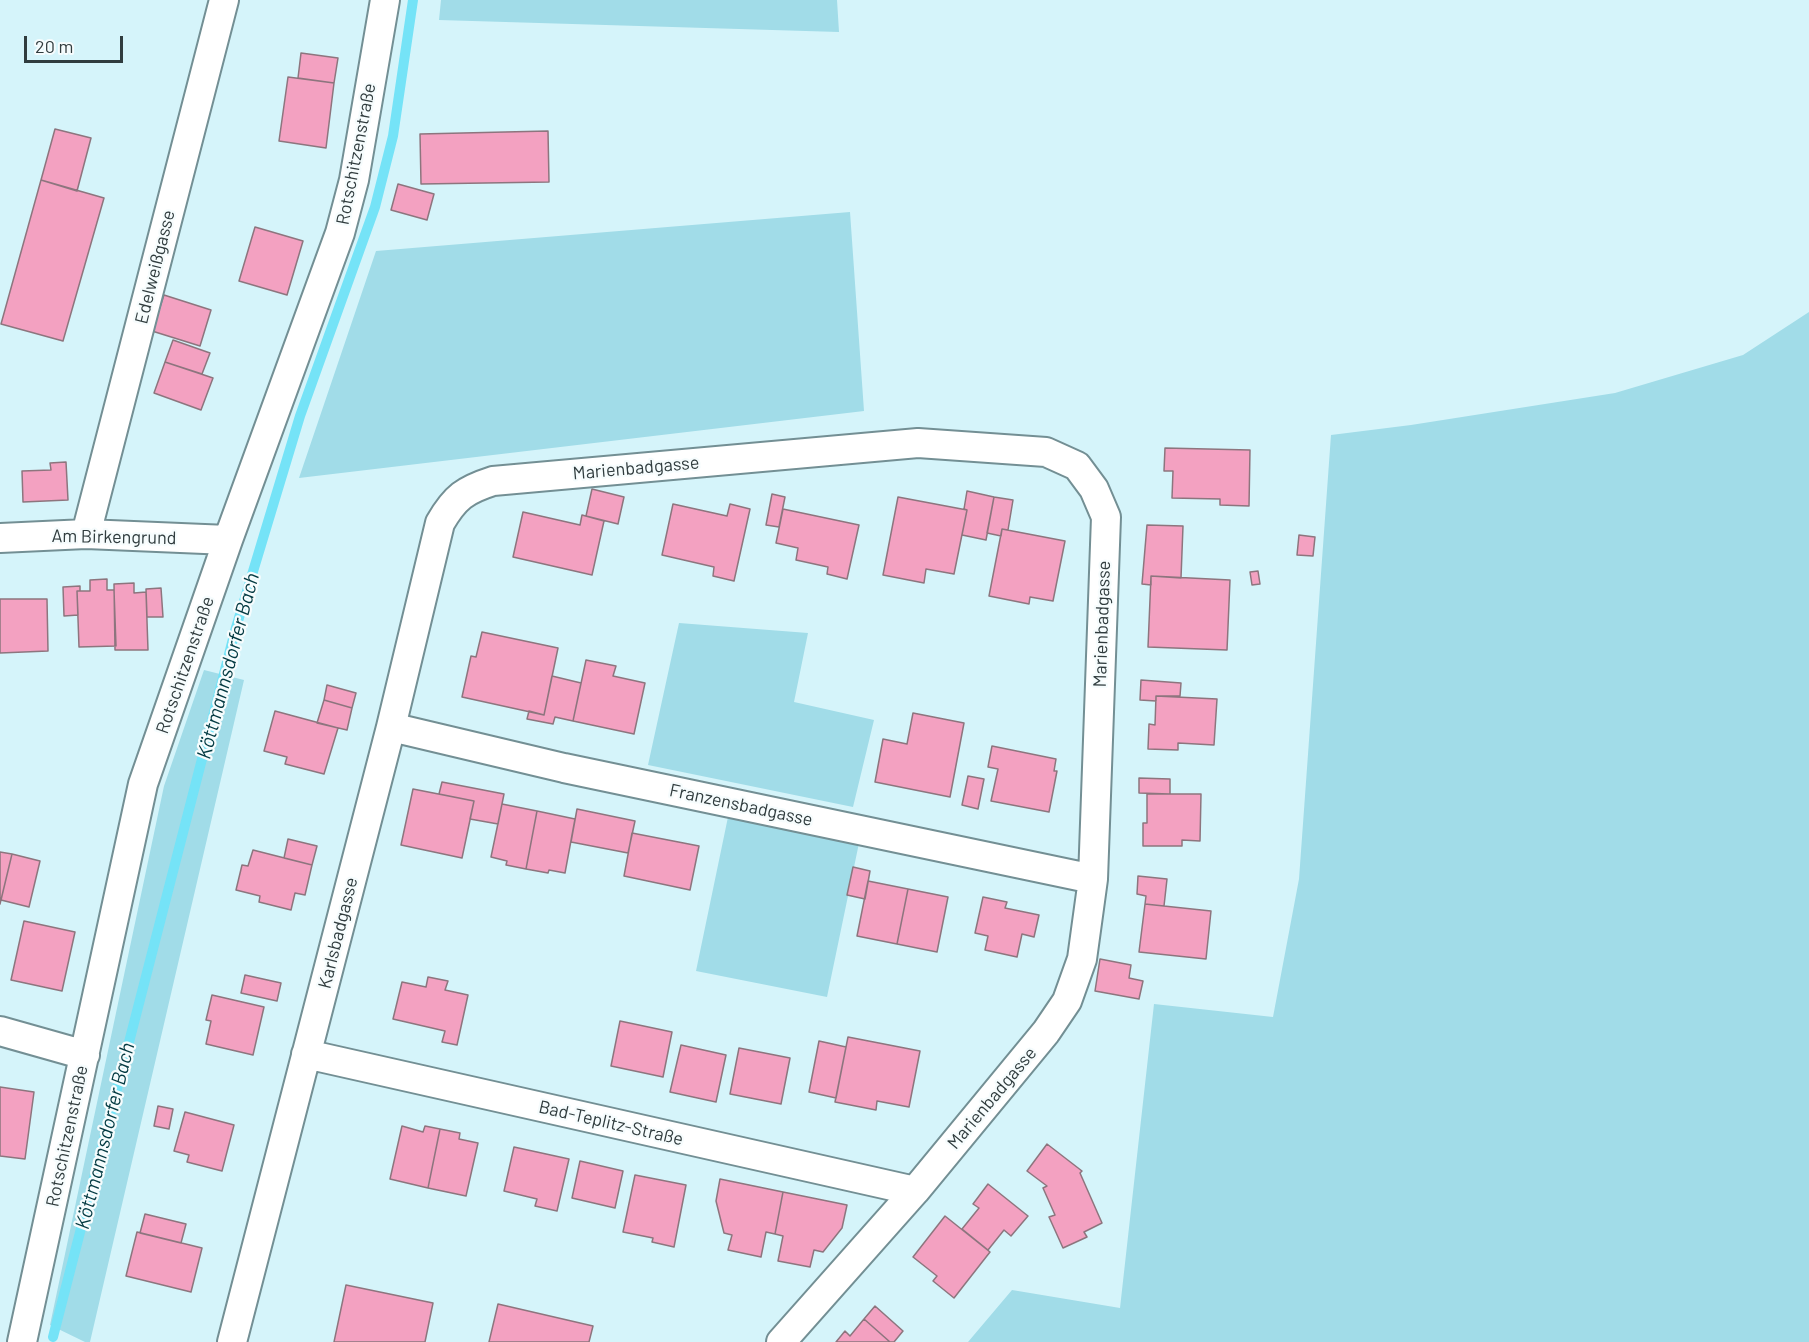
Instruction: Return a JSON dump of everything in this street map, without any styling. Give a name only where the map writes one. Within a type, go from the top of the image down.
[{"type":"street","name":"Edelweißgasse","points":[[86,534],[224,0]]},
{"type":"street","name":"Rotschitzenstraße","points":[[22,1342],[143,783],[228,540],[340,233],[354,180],[385,0]]},
{"type":"street","name":"Marienbadgasse","points":[[440,523],[451,503],[470,488],[493,481],[918,443],[1046,452],[1077,466],[1094,489],[1106,517],[1093,879],[1082,959],[1067,1001],[1046,1032],[915,1191],[781,1342]]},
{"type":"street","name":"Karlsbadgasse","points":[[232,1342],[391,727],[440,523]]},
{"type":"street","name":"Am Birkengrund","points":[[0,538],[86,534],[228,540]]},
{"type":"street","name":"Franzensbadgasse","points":[[391,727],[564,768],[1093,879]]},
{"type":"street","points":[[0,1031],[85,1055]]},
{"type":"street","name":"Bad-Teplitz-Straße","points":[[306,1054],[915,1191]]},
{"type":"shaded area","points":[[441,0],[837,0],[839,32],[439,20]]},
{"type":"shaded area","points":[[850,212],[864,411],[299,478],[376,251]]},
{"type":"shaded area","points":[[1809,312],[1809,1342],[968,1342],[1012,1290],[1120,1308],[1154,1004],[1273,1017],[1299,879],[1331,435],[1411,425],[1615,393],[1743,355]]},
{"type":"shaded area","points":[[679,623],[808,633],[794,702],[874,720],[853,807],[648,765]]},
{"type":"shaded area","points":[[204,670],[244,680],[90,1342],[85,1342],[50,1325],[164,786]]},
{"type":"shaded area","points":[[728,817],[859,843],[827,997],[696,971]]},
{"type":"building","points":[[301,53],[338,58],[334,83],[298,78]]},
{"type":"building","points":[[288,77],[334,83],[326,148],[279,141]]},
{"type":"building","points":[[55,129],[91,138],[77,191],[41,180]]},
{"type":"building","points":[[548,131],[549,182],[421,184],[420,134]]},
{"type":"building","points":[[41,180],[104,198],[63,341],[1,324]]},
{"type":"building","points":[[398,184],[434,194],[427,220],[391,210]]},
{"type":"building","points":[[255,227],[303,241],[287,295],[239,281]]},
{"type":"building","points":[[164,295],[211,310],[200,346],[152,331]]},
{"type":"building","points":[[173,340],[210,353],[202,374],[165,362]]},
{"type":"building","points":[[165,362],[213,378],[201,410],[154,393]]},
{"type":"building","points":[[1165,448],[1250,450],[1249,506],[1220,505],[1220,499],[1172,498],[1173,471],[1164,471]]},
{"type":"building","points":[[66,462],[68,500],[23,502],[22,471],[51,470],[50,463]]},
{"type":"building","points":[[592,489],[624,497],[618,524],[586,516]]},
{"type":"building","points":[[967,491],[994,497],[986,540],[962,535],[967,510],[964,509]]},
{"type":"building","points":[[772,494],[785,497],[779,527],[766,525]]},
{"type":"building","points":[[898,497],[967,510],[954,574],[926,569],[924,583],[883,575]]},
{"type":"building","points":[[994,497],[1013,500],[1008,530],[1002,529],[1001,536],[987,533]]},
{"type":"building","points":[[673,504],[727,516],[730,504],[750,509],[734,581],[713,576],[714,567],[662,555]]},
{"type":"building","points":[[783,509],[859,525],[847,579],[827,574],[828,567],[796,560],[798,548],[776,543]]},
{"type":"building","points":[[523,512],[580,525],[582,515],[604,521],[592,575],[513,557]]},
{"type":"building","points":[[1147,525],[1183,526],[1181,578],[1151,576],[1151,585],[1142,584]]},
{"type":"building","points":[[1002,529],[1065,541],[1053,601],[1030,597],[1029,604],[989,596]]},
{"type":"building","points":[[1299,535],[1315,537],[1313,556],[1297,555]]},
{"type":"building","points":[[1258,571],[1260,584],[1252,585],[1250,572]]},
{"type":"building","points":[[1151,576],[1230,580],[1227,650],[1148,647]]},
{"type":"building","points":[[107,579],[107,590],[114,590],[116,646],[79,647],[77,591],[90,591],[90,580]]},
{"type":"building","points":[[134,583],[134,593],[146,592],[148,650],[115,650],[114,584]]},
{"type":"building","points":[[80,586],[80,591],[77,591],[78,615],[64,616],[63,587]]},
{"type":"building","points":[[161,588],[163,617],[147,617],[146,589]]},
{"type":"building","points":[[0,599],[47,599],[48,651],[0,653]]},
{"type":"building","points":[[482,632],[558,648],[544,715],[462,697],[471,656],[476,657]]},
{"type":"building","points":[[586,660],[616,666],[613,676],[645,683],[634,734],[573,721]]},
{"type":"building","points":[[552,676],[581,683],[573,721],[555,717],[553,724],[527,719],[529,711],[544,715]]},
{"type":"building","points":[[1141,680],[1181,683],[1180,696],[1156,696],[1156,701],[1140,700]]},
{"type":"building","points":[[327,685],[356,693],[352,708],[324,700]]},
{"type":"building","points":[[1156,696],[1217,699],[1214,745],[1178,743],[1178,750],[1148,749],[1149,724],[1155,725]]},
{"type":"building","points":[[324,700],[352,708],[347,730],[317,723]]},
{"type":"building","points":[[275,711],[338,728],[324,774],[285,764],[287,757],[264,751]]},
{"type":"building","points":[[913,713],[964,723],[950,797],[875,782],[883,739],[907,744]]},
{"type":"building","points":[[992,746],[1056,759],[1054,771],[1057,771],[1049,812],[991,801],[998,769],[988,767]]},
{"type":"building","points":[[968,776],[984,779],[978,809],[962,805]]},
{"type":"building","points":[[1139,778],[1170,779],[1170,794],[1139,793]]},
{"type":"building","points":[[442,782],[504,794],[498,824],[470,819],[474,801],[439,794]]},
{"type":"building","points":[[413,789],[474,801],[462,858],[401,845]]},
{"type":"building","points":[[1147,794],[1201,794],[1200,841],[1182,840],[1182,846],[1143,846],[1143,823],[1147,823]]},
{"type":"building","points":[[502,804],[537,811],[526,869],[506,865],[507,861],[491,857]]},
{"type":"building","points":[[577,809],[635,821],[628,853],[571,842]]},
{"type":"building","points":[[537,811],[575,819],[565,873],[526,869]]},
{"type":"building","points":[[632,833],[699,846],[690,890],[624,876]]},
{"type":"building","points":[[288,839],[317,846],[312,865],[284,858]]},
{"type":"building","points":[[253,850],[312,865],[305,895],[295,893],[291,910],[259,902],[260,896],[236,890],[242,865],[248,866]]},
{"type":"building","points":[[0,852],[12,854],[0,904]]},
{"type":"building","points":[[12,854],[40,861],[29,907],[1,900]]},
{"type":"building","points":[[853,867],[870,871],[865,899],[847,895]]},
{"type":"building","points":[[1138,876],[1167,879],[1164,906],[1145,904],[1146,896],[1137,894]]},
{"type":"building","points":[[868,881],[908,889],[897,944],[857,936]]},
{"type":"building","points":[[908,889],[948,897],[937,952],[897,944]]},
{"type":"building","points":[[983,897],[1007,902],[1005,908],[1039,915],[1034,937],[1022,934],[1017,957],[985,950],[988,936],[975,933]]},
{"type":"building","points":[[1145,904],[1211,911],[1206,959],[1139,952]]},
{"type":"building","points":[[24,921],[75,932],[62,991],[11,980]]},
{"type":"building","points":[[1100,959],[1131,965],[1129,978],[1143,981],[1139,999],[1095,991]]},
{"type":"building","points":[[245,975],[281,983],[277,1001],[241,993]]},
{"type":"building","points":[[428,977],[448,981],[445,990],[468,995],[457,1045],[442,1042],[445,1031],[393,1019],[402,982],[426,987]]},
{"type":"building","points":[[212,995],[264,1007],[253,1055],[206,1044],[211,1021],[206,1020]]},
{"type":"building","points":[[620,1021],[672,1032],[663,1077],[611,1066]]},
{"type":"building","points":[[848,1037],[920,1051],[909,1107],[877,1101],[876,1110],[835,1102]]},
{"type":"building","points":[[819,1041],[846,1047],[836,1098],[809,1092]]},
{"type":"building","points":[[681,1045],[726,1055],[716,1102],[670,1092]]},
{"type":"building","points":[[739,1048],[790,1058],[781,1104],[730,1094]]},
{"type":"building","points":[[0,1087],[34,1092],[25,1159],[0,1156]]},
{"type":"building","points":[[158,1106],[173,1109],[169,1129],[154,1126]]},
{"type":"building","points":[[185,1112],[234,1125],[222,1171],[187,1162],[189,1155],[174,1151]]},
{"type":"building","points":[[402,1126],[423,1132],[425,1126],[440,1129],[428,1188],[390,1179]]},
{"type":"building","points":[[440,1129],[460,1133],[459,1139],[478,1143],[466,1196],[428,1188]]},
{"type":"building","points":[[1047,1144],[1082,1171],[1080,1173],[1102,1223],[1084,1232],[1087,1237],[1063,1248],[1049,1217],[1055,1215],[1043,1188],[1047,1186],[1027,1171]]},
{"type":"building","points":[[514,1147],[569,1159],[557,1211],[535,1206],[537,1199],[504,1191]]},
{"type":"building","points":[[580,1161],[623,1171],[615,1208],[572,1198]]},
{"type":"building","points":[[635,1175],[686,1185],[674,1247],[652,1242],[653,1238],[623,1232]]},
{"type":"building","points":[[720,1179],[783,1192],[775,1234],[766,1232],[761,1257],[728,1250],[732,1235],[724,1233],[716,1201]]},
{"type":"building","points":[[988,1184],[1028,1216],[1011,1236],[1004,1230],[988,1250],[962,1229],[979,1208],[973,1204]]},
{"type":"building","points":[[783,1192],[847,1205],[842,1228],[823,1252],[814,1250],[810,1267],[778,1261],[783,1236],[775,1234]]},
{"type":"building","points":[[145,1214],[186,1224],[181,1243],[140,1233]]},
{"type":"building","points":[[945,1216],[990,1252],[954,1298],[933,1281],[937,1276],[913,1257]]},
{"type":"building","points":[[137,1232],[202,1248],[191,1292],[126,1276]]},
{"type":"building","points":[[346,1285],[433,1303],[425,1342],[334,1342]]},
{"type":"building","points":[[498,1304],[593,1326],[589,1342],[489,1342]]},
{"type":"building","points":[[875,1306],[903,1331],[894,1342],[890,1342],[864,1319]]},
{"type":"building","points":[[864,1319],[890,1342],[836,1342],[845,1331],[850,1336]]},
{"type":"waterway","name":"Köttmannsdorfer Bach","points":[[53,1337],[235,631],[300,416],[375,207],[393,136],[413,0]]}]
